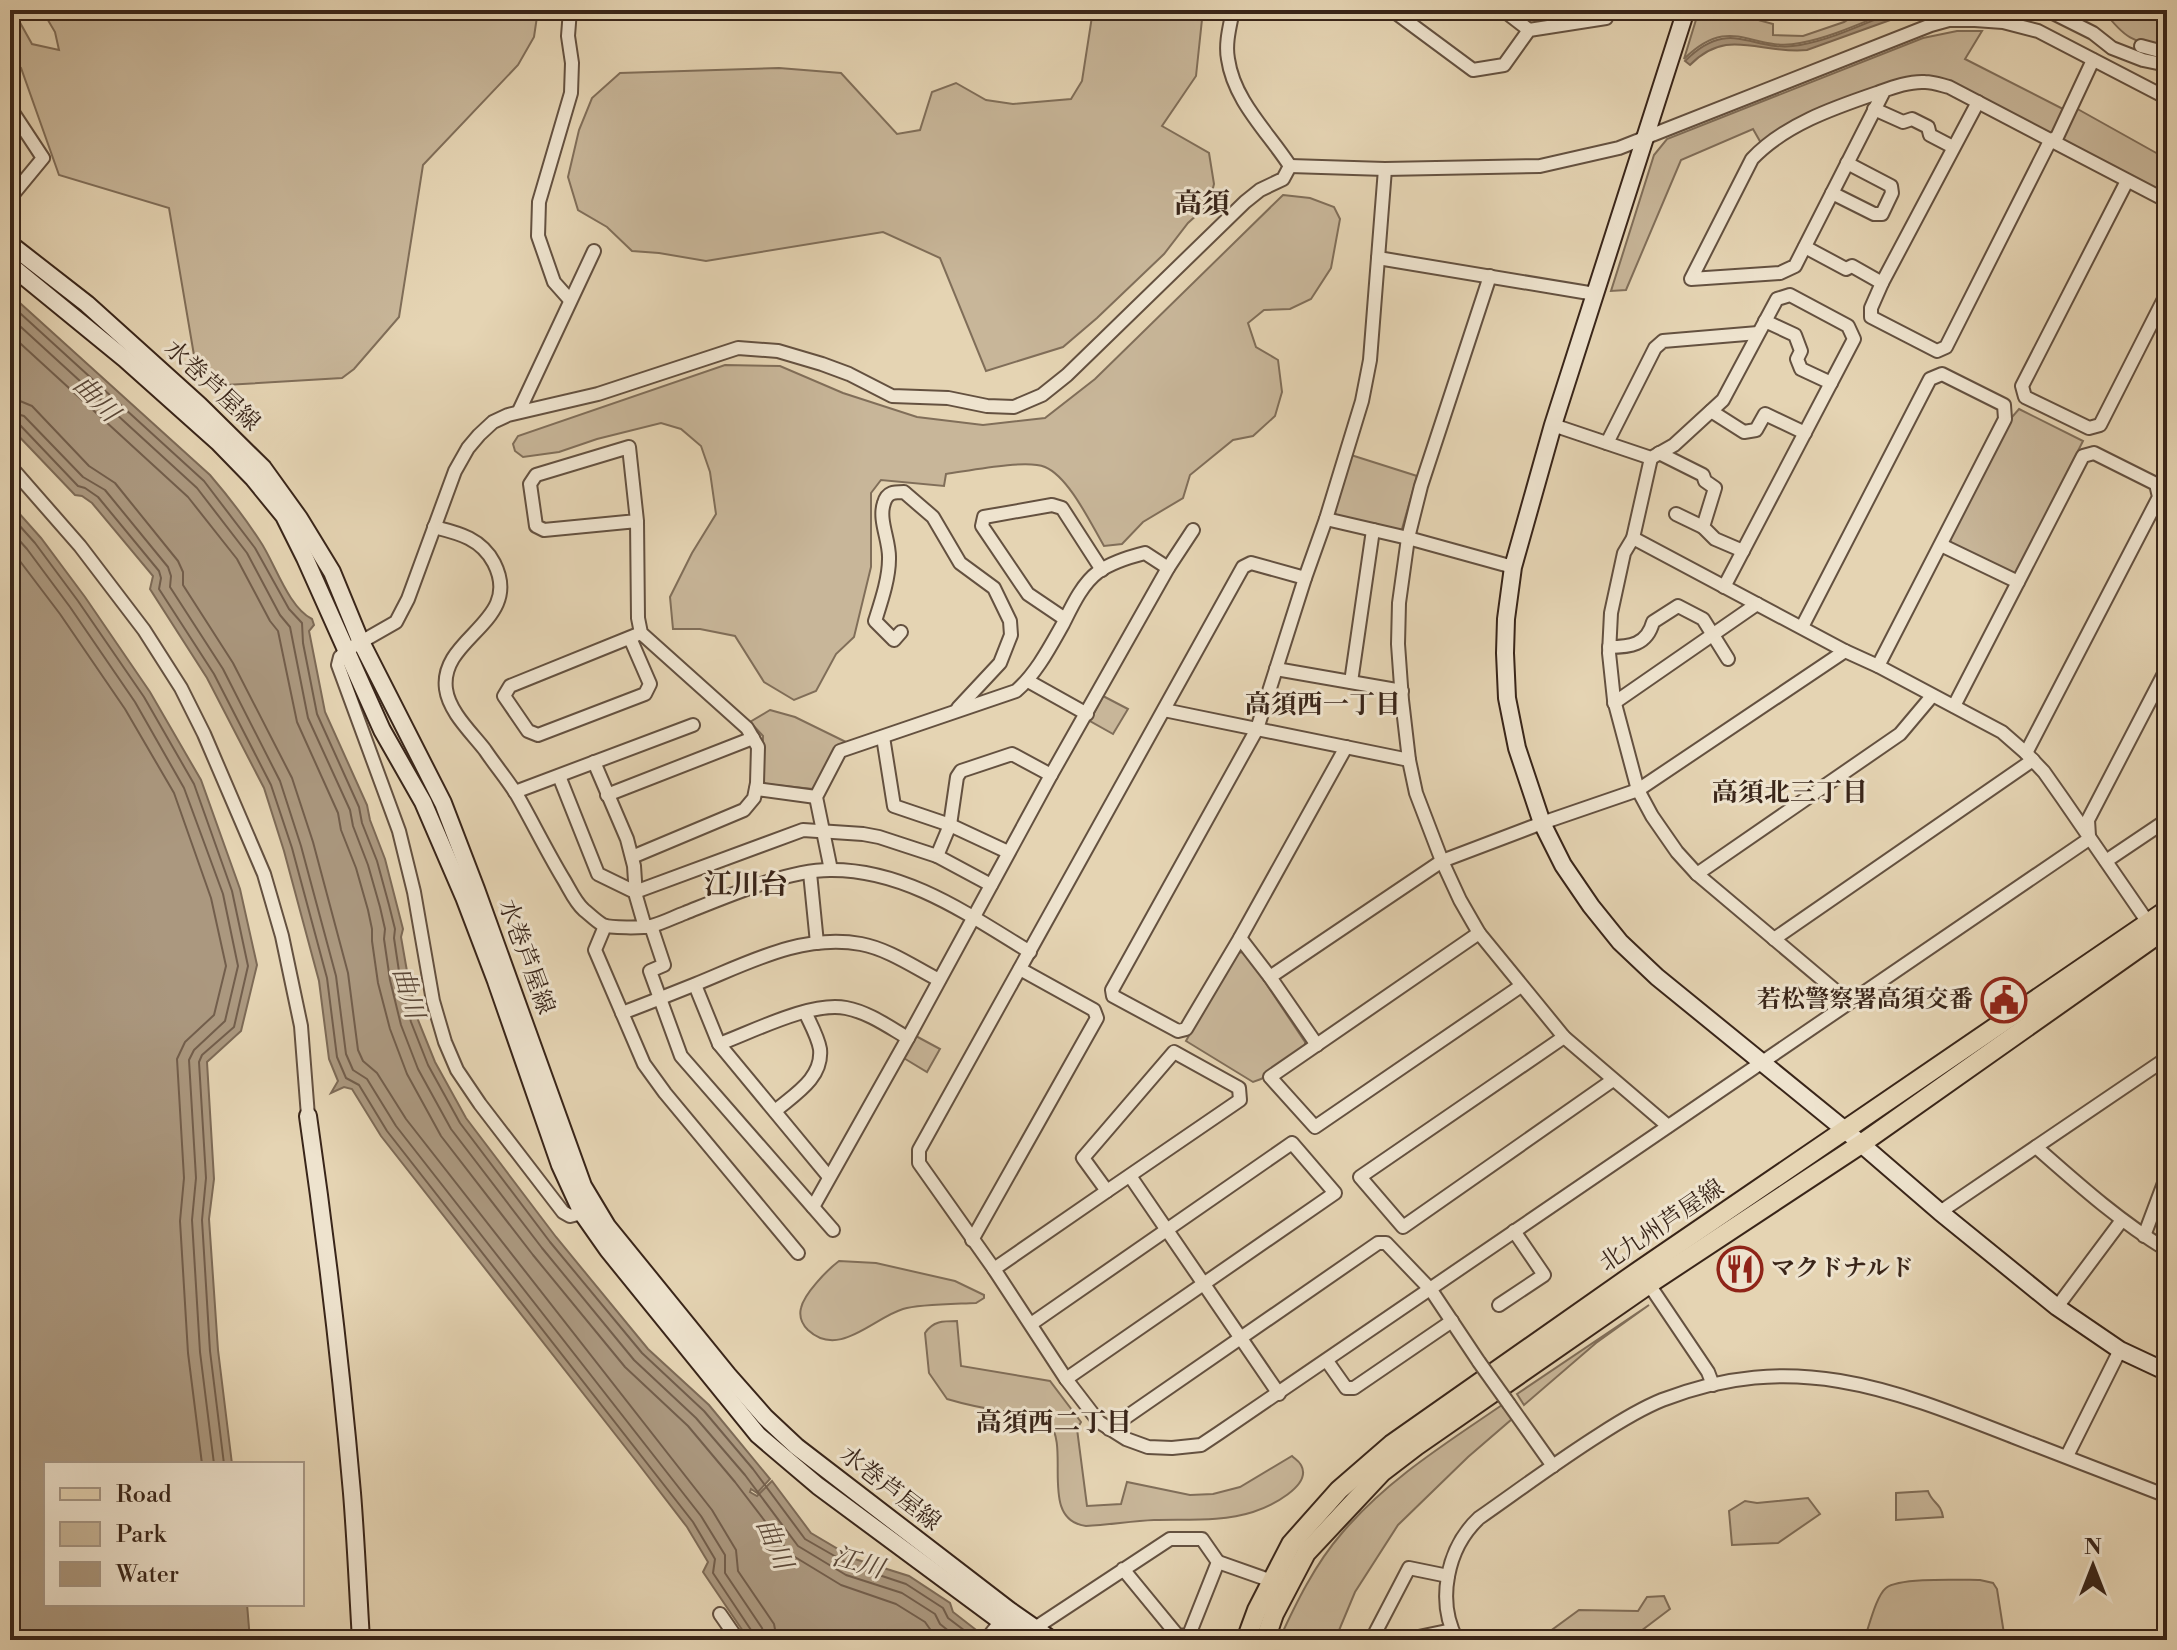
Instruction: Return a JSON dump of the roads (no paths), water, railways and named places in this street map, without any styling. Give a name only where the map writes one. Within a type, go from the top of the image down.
[{"type":"main road","points":[[1686,10],[1553,425],[1513,567],[1506,619],[1507,698],[1517,748],[1542,823],[1563,865],[1591,906],[1620,942],[1657,977],[2057,1307],[2120,1350],[2167,1372]]},
{"type":"main road","name":"水巻芦屋線","points":[[10,244],[87,304],[199,405],[263,468],[332,572],[382,730],[423,802],[464,897],[560,1165],[582,1213],[608,1250],[758,1435],[994,1630],[1052,1640]]},
{"type":"main road","name":"水巻芦屋線","points":[[10,265],[125,359],[218,442],[284,516],[443,803],[583,1186],[607,1226],[765,1417],[797,1447],[1009,1610],[1030,1634]]},
{"type":"main road","name":"北九州芦屋線","points":[[1246,1640],[1257,1610],[1291,1544],[1339,1490],[1392,1444],[1645,1277],[1861,1144],[2160,934],[2167,910]]},
{"type":"main road","name":"北九州芦屋線","points":[[1265,1640],[1274,1614],[1306,1553],[1382,1472],[1845,1130],[2160,934]]},
{"type":"main road","points":[[308,1116],[323,1220],[352,1494],[361,1640]]},
{"type":"street","points":[[570,10],[571,93],[539,202],[538,236],[554,282],[570,300]]},
{"type":"street","points":[[1233,10],[1227,44],[1231,73],[1242,99],[1290,166]]},
{"type":"street","points":[[1392,10],[1473,70],[1504,65],[1529,30],[1606,18],[1608,10]]},
{"type":"street","points":[[1503,10],[1529,30]]},
{"type":"street","points":[[2047,10],[2093,33],[2112,48],[2167,65]]},
{"type":"street","points":[[1290,166],[1385,169],[1540,166],[1619,148],[1931,25],[1988,15],[2038,31],[2167,98]]},
{"type":"street","points":[[2141,46],[2167,53]]},
{"type":"street","points":[[1978,102],[1871,308],[1871,317],[1937,351],[1946,347],[2050,141],[2057,137],[2093,60]]},
{"type":"street","points":[[1884,91],[1795,266],[1780,273],[1691,279],[1752,159],[1763,147],[1836,107],[1884,91],[1903,85],[1924,82],[1949,87],[2167,201]]},
{"type":"street","points":[[10,108],[43,158],[10,198]]},
{"type":"street","points":[[1874,109],[1903,122],[1912,119],[1928,127],[1930,135],[1953,147]]},
{"type":"street","points":[[1832,193],[1874,214],[1882,214],[1892,193],[1891,186],[1847,163]]},
{"type":"street","points":[[582,1213],[570,1216],[563,1212],[457,1070],[433,1001],[414,892],[399,831],[338,665],[340,657],[354,646],[396,622],[408,599],[455,471],[468,448],[493,422],[519,411],[598,394],[738,348],[778,351],[822,364],[892,396],[948,398],[987,406],[1014,407],[1042,395],[1067,375],[1245,202],[1260,190],[1283,179],[1290,166]]},
{"type":"street","points":[[1346,747],[1186,1029],[1178,1031],[1113,996],[1112,990],[1257,729],[1362,401],[1370,360],[1385,169]]},
{"type":"street","points":[[2127,181],[2022,386],[2025,397],[2089,428],[2100,425],[2167,293]]},
{"type":"street","points":[[1805,247],[1846,269],[1852,266],[1882,283]]},
{"type":"street","points":[[519,411],[594,251]]},
{"type":"street","points":[[1378,258],[1595,294]]},
{"type":"street","points":[[1490,276],[1421,486],[1408,538],[1399,603],[1398,644],[1409,760],[1416,793],[1442,861],[1479,933],[1564,1037],[1668,1126]]},
{"type":"street","points":[[1724,587],[1854,339],[1848,326],[1790,295],[1777,299],[1723,400],[1674,445],[1655,455],[1633,538],[1624,553],[1611,613],[1609,647],[1614,703],[1638,790],[1652,816],[1697,874],[1849,1002]]},
{"type":"street","points":[[1765,321],[1795,335],[1801,351],[1797,359],[1801,369],[1831,383]]},
{"type":"street","points":[[1607,443],[1655,348],[1663,341],[1758,333]]},
{"type":"street","points":[[1802,627],[1930,379],[1942,374],[2004,405],[2005,419],[1878,666]]},
{"type":"street","points":[[1711,411],[1744,432],[1756,430],[1765,414],[1805,433]]},
{"type":"street","points":[[1553,425],[1655,455],[1703,475],[1705,481],[1715,488],[1703,527]]},
{"type":"street","points":[[635,636],[510,686],[504,696],[528,731],[538,735],[645,694],[650,684],[635,636],[638,618],[637,521],[629,447],[536,475],[530,484],[536,526],[544,530],[637,521]]},
{"type":"street","points":[[1774,939],[2029,757],[2159,497],[2156,484],[2094,453],[2083,456],[1954,706]]},
{"type":"street","points":[[10,466],[80,546],[144,630],[181,688],[204,734],[264,874],[282,936],[301,1026],[308,1116]]},
{"type":"street","points":[[901,632],[894,640],[875,621],[890,562],[883,504],[887,496],[894,492],[904,492],[933,517],[960,563],[994,588],[1010,621],[1011,635],[1000,663],[955,711]]},
{"type":"street","points":[[1065,619],[1028,594],[982,526],[984,517],[1052,505],[1062,508],[1102,570]]},
{"type":"street","points":[[1676,514],[1703,527],[1715,539],[1743,551]]},
{"type":"street","points":[[1326,519],[1513,567]]},
{"type":"street","points":[[434,527],[457,532],[478,542],[492,559],[501,587],[492,614],[453,659],[448,670],[446,688],[451,706],[515,792],[577,901],[605,926],[648,926],[794,875],[831,870],[888,878],[932,895],[1030,952]]},
{"type":"street","points":[[813,1207],[1051,775],[1168,568],[1193,530]]},
{"type":"street","points":[[1351,682],[1373,530]]},
{"type":"street","points":[[1633,538],[2002,732],[2050,781],[2160,934]]},
{"type":"street","points":[[1941,545],[2018,582]]},
{"type":"street","points":[[831,870],[816,797],[840,751],[1016,691],[1028,681],[1078,595],[1097,572],[1123,559],[1145,553],[1168,568]]},
{"type":"street","points":[[1305,578],[1251,563],[1243,567],[919,1150],[919,1163],[1066,1379],[1099,1422],[1126,1439],[1148,1447],[1201,1445],[2089,839]]},
{"type":"street","points":[[1614,703],[1757,604]]},
{"type":"street","points":[[1609,647],[1631,647],[1650,633],[1653,622],[1678,606],[1703,619],[1728,659]]},
{"type":"street","points":[[632,857],[744,810],[754,798],[756,789],[758,747],[740,721],[635,636]]},
{"type":"street","points":[[1270,977],[1442,861],[1638,790],[1845,651]]},
{"type":"street","points":[[2089,839],[2088,820],[2167,668]]},
{"type":"street","points":[[1276,669],[1402,691]]},
{"type":"street","points":[[1028,681],[1087,714]]},
{"type":"street","points":[[1697,874],[1900,734],[1932,696]]},
{"type":"street","points":[[1164,710],[1409,760]]},
{"type":"street","points":[[515,792],[693,725]]},
{"type":"street","points":[[883,737],[894,806],[950,825],[1008,852]]},
{"type":"street","points":[[607,795],[753,738]]},
{"type":"street","points":[[937,856],[950,825],[957,777],[961,771],[1012,754],[1051,775]]},
{"type":"street","points":[[594,762],[627,839],[635,892],[664,965],[650,971],[681,1056],[833,1230]]},
{"type":"street","points":[[559,776],[598,874],[635,892],[803,830],[879,837],[937,856],[991,885]]},
{"type":"street","points":[[756,789],[816,797]]},
{"type":"street","points":[[2106,861],[2167,820]]},
{"type":"street","points":[[810,873],[817,943]]},
{"type":"street","points":[[605,926],[595,950],[644,1064],[798,1253]]},
{"type":"street","points":[[1479,933],[1270,1077],[1315,1127],[1521,986]]},
{"type":"street","points":[[1240,938],[1317,1045]]},
{"type":"street","points":[[622,1013],[797,945],[832,941],[861,944],[884,951],[939,980]]},
{"type":"street","points":[[972,1240],[1097,1018],[1094,1010],[1020,969]]},
{"type":"street","points":[[695,985],[719,1044],[829,1177]]},
{"type":"street","points":[[719,1044],[822,1007],[845,1008],[866,1015],[908,1038]]},
{"type":"street","points":[[775,1111],[810,1080],[818,1068],[820,1048],[805,1012]]},
{"type":"street","points":[[1564,1037],[1360,1177],[1403,1227],[1613,1080]]},
{"type":"street","points":[[994,1269],[1240,1100],[1239,1088],[1174,1052],[1083,1158],[1107,1191]]},
{"type":"street","points":[[1940,1212],[2167,1058]]},
{"type":"street","points":[[1031,1324],[1292,1143],[1335,1193],[1066,1379]]},
{"type":"street","points":[[2036,1147],[2122,1220],[2167,1250]]},
{"type":"street","points":[[2144,1236],[2167,1175]]},
{"type":"street","points":[[1130,1176],[1279,1394]]},
{"type":"street","points":[[2057,1307],[2122,1220]]},
{"type":"street","points":[[1499,1305],[1544,1275],[1514,1231]]},
{"type":"street","points":[[1109,1429],[1378,1243],[1386,1243],[1431,1290],[1553,1466]]},
{"type":"street","points":[[1645,1277],[1708,1372],[1713,1385]]},
{"type":"street","points":[[1327,1361],[1346,1388],[1354,1388],[1452,1321]]},
{"type":"street","points":[[2067,1456],[2120,1350]]},
{"type":"street","points":[[1404,1640],[1454,1635],[1446,1601],[1448,1576],[1466,1530],[1479,1518],[1633,1414],[1661,1400],[1747,1378],[1818,1377],[1852,1382],[1909,1397],[2167,1496]]},
{"type":"street","points":[[1030,1634],[1170,1539],[1202,1539],[1218,1562],[1272,1581]]},
{"type":"street","points":[[1123,1569],[1178,1636],[1189,1635],[1218,1562]]},
{"type":"street","points":[[1374,1640],[1409,1568],[1448,1576]]},
{"type":"street","points":[[720,1614],[738,1640]]},
{"type":"water","points":[[1899,10],[1918,10],[1807,50],[1731,44],[1704,53],[1690,65],[1685,61],[1701,47],[1716,40],[1729,38],[1768,45],[1800,45]]},
{"type":"water","points":[[10,294],[210,475],[266,550],[296,605],[312,619],[314,625],[309,631],[325,712],[367,805],[385,859],[403,929],[401,937],[418,1020],[435,1062],[466,1118],[556,1237],[648,1349],[709,1405],[770,1479],[757,1493],[751,1489],[750,1492],[757,1496],[772,1481],[811,1533],[855,1559],[909,1576],[950,1603],[953,1612],[989,1640],[749,1640],[703,1572],[708,1562],[687,1527],[381,1136],[352,1089],[344,1087],[331,1093],[338,1081],[329,1059],[319,981],[264,788],[207,678],[150,589],[153,576],[92,503],[75,495],[10,427]]},
{"type":"water","points":[[10,503],[41,538],[85,597],[150,692],[201,780],[240,889],[257,965],[241,1031],[207,1062],[214,1179],[209,1219],[218,1350],[232,1462],[44,1462],[44,1606],[247,1606],[250,1640],[10,1640]]},
{"type":"place","name":"若松警察署高須交番","points":[[2004,1000]]},
{"type":"place","name":"マクドナルド","points":[[1740,1269]]},
{"type":"district","name":"高須","points":[[1202,204]]},
{"type":"district","name":"高須西一丁目","points":[[1323,705]]},
{"type":"district","name":"高須北三丁目","points":[[1790,793]]},
{"type":"district","name":"江川台","points":[[746,885]]},
{"type":"district","name":"高須西二丁目","points":[[1054,1423]]},
{"type":"water label","name":"曲川","points":[[96,399]]},
{"type":"water label","name":"曲川","points":[[408,993]]},
{"type":"water label","name":"曲川","points":[[774,1544]]},
{"type":"water label","name":"江川","points":[[858,1563]]}]
